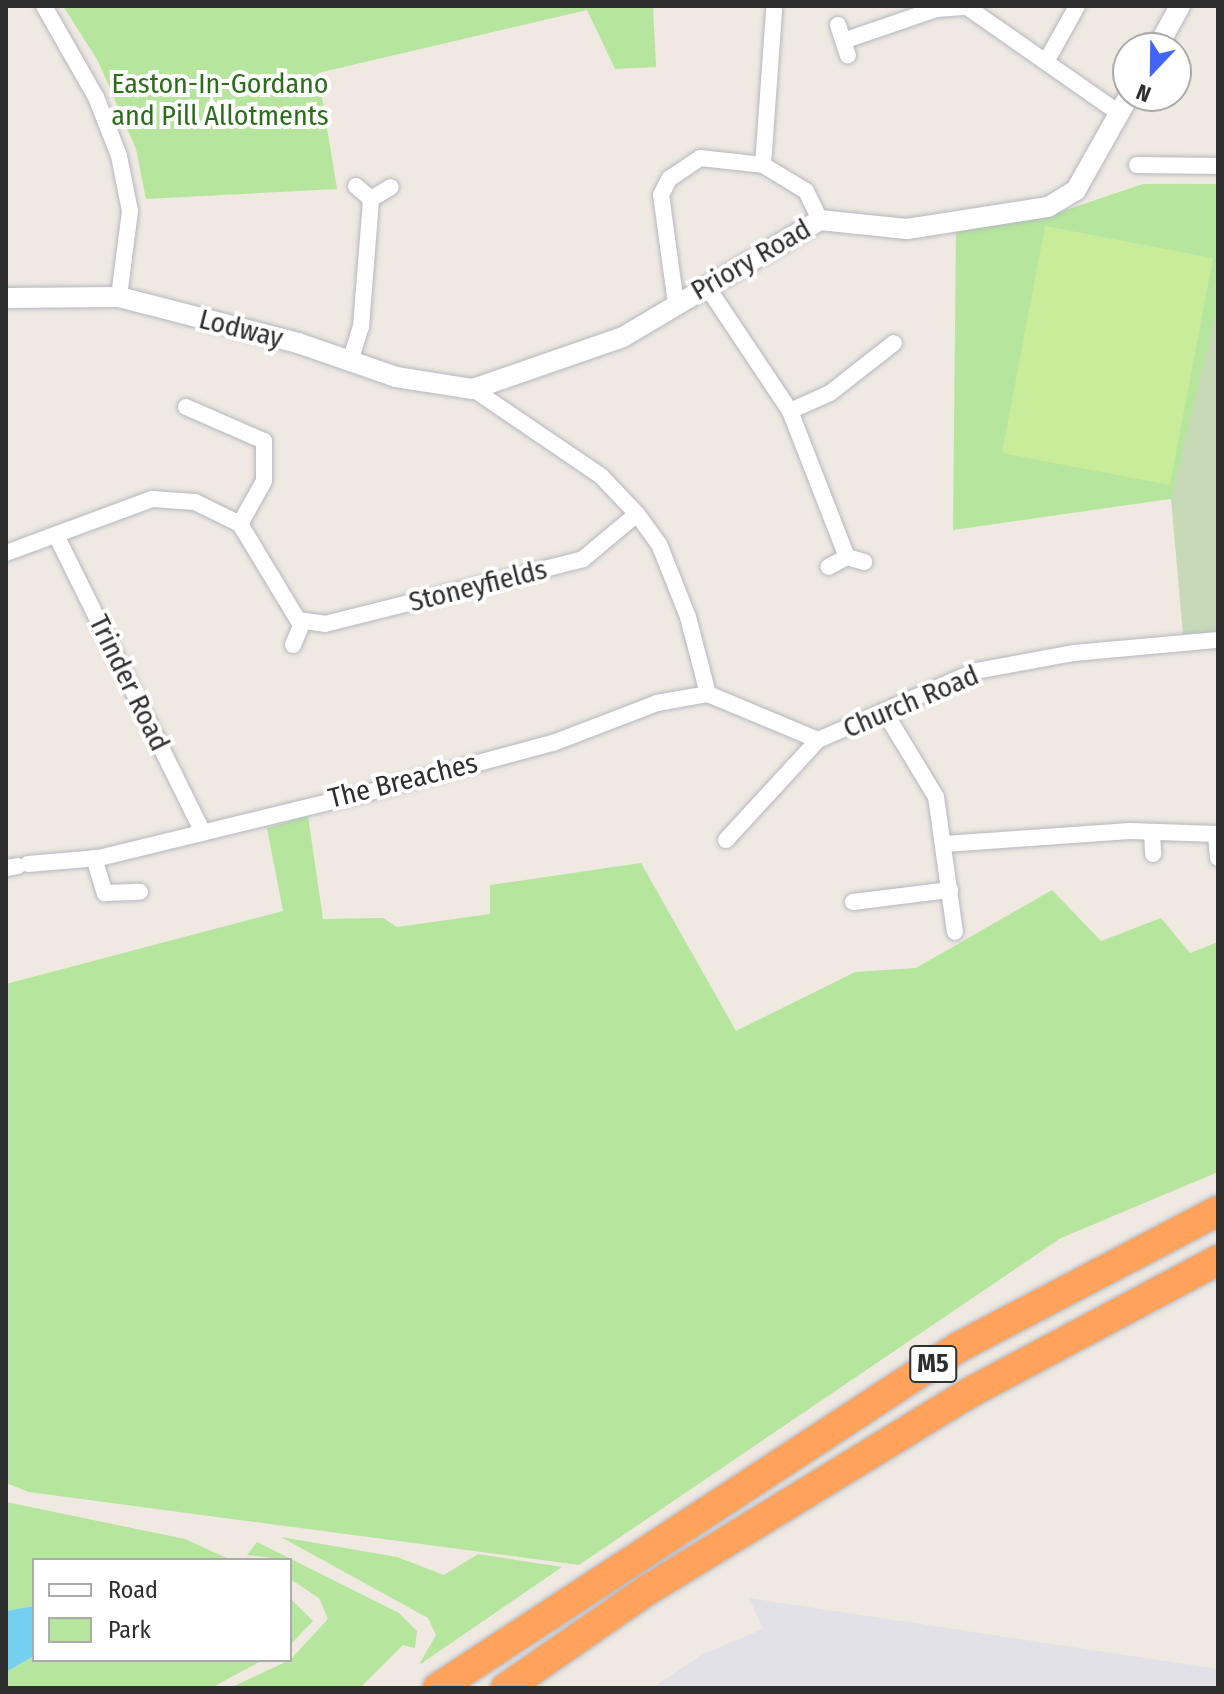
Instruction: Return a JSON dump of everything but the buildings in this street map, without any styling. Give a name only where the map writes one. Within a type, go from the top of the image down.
[{"type":"highway","name":"M5","points":[[438,1688],[597,1581],[959,1347],[1218,1211]]},
{"type":"highway","name":"M5","points":[[506,1688],[646,1591],[971,1392],[1218,1260]]},
{"type":"street","points":[[44,6],[96,97],[119,156],[130,211],[119,297]]},
{"type":"street","points":[[1047,60],[1077,6]]},
{"type":"street","points":[[1166,32],[1180,6]]},
{"type":"street","points":[[844,40],[936,9],[967,7],[1047,60],[1112,97]]},
{"type":"street","points":[[763,165],[774,10]]},
{"type":"street","name":"Priory Road","points":[[473,389],[592,351],[820,220],[907,229],[1031,213],[1076,190],[1120,112]]},
{"type":"street","points":[[676,304],[659,218],[669,179],[700,158],[763,165],[806,191],[820,220]]},
{"type":"street","points":[[1137,165],[1218,166]]},
{"type":"street","points":[[356,186],[371,199]]},
{"type":"street","points":[[371,199],[391,187]]},
{"type":"street","points":[[350,362],[361,327],[371,199]]},
{"type":"street","points":[[706,285],[790,411],[855,560],[828,567]]},
{"type":"street","name":"Lodway","points":[[6,298],[119,297],[427,385],[473,389]]},
{"type":"street","points":[[790,411],[830,393],[890,354]]},
{"type":"street","points":[[473,389],[601,476],[637,514],[659,544],[688,617],[708,694]]},
{"type":"street","points":[[186,407],[264,441],[264,481],[240,524]]},
{"type":"street","points":[[6,553],[152,499],[195,502],[240,524],[288,610],[303,622],[293,645]]},
{"type":"street","name":"Stoneyfields","points":[[303,622],[325,624],[583,559],[637,514]]},
{"type":"street","name":"Trinder Road","points":[[56,535],[202,830]]},
{"type":"street","name":"Church Road","points":[[708,694],[818,740],[976,671],[1089,651],[1218,640]]},
{"type":"street","name":"The Breaches","points":[[17,866],[94,858],[452,770],[553,743],[657,703],[708,694]]},
{"type":"street","points":[[884,711],[929,777],[945,844],[955,932]]},
{"type":"street","points":[[726,840],[818,740]]},
{"type":"street","points":[[945,844],[1152,832],[1217,834],[1218,858]]},
{"type":"street","points":[[1152,832],[1153,854]]},
{"type":"street","points":[[94,858],[105,893],[140,892]]},
{"type":"street","points":[[853,902],[950,890]]},
{"type":"shaded area","points":[[749,1598],[1218,1669],[1218,1688],[652,1688],[703,1654],[763,1629]]},
{"type":"green space","name":"Easton-In-Gordano and Pill Allotments","points":[[63,6],[653,6],[656,67],[615,69],[587,10],[318,73],[337,189],[146,199],[136,149],[98,61]]},
{"type":"green space","points":[[1143,184],[1218,184],[1218,305],[1177,498],[953,530],[956,229],[1054,214]]},
{"type":"green space","points":[[1045,226],[1213,258],[1170,485],[1002,453]]},
{"type":"green space","points":[[1218,305],[1218,632],[1183,634],[1171,499]]},
{"type":"green space","points":[[308,816],[323,919],[383,918],[397,927],[490,914],[490,885],[641,863],[736,1031],[855,972],[916,968],[1052,890],[1101,941],[1161,918],[1190,953],[1218,942],[1218,1172],[1061,1238],[579,1565],[29,1492],[6,1483],[6,984],[283,911],[267,828]]},
{"type":"green space","points":[[6,1502],[185,1539],[227,1558],[32,1558],[32,1606],[6,1611]]},
{"type":"green space","points":[[281,1537],[397,1557],[444,1575],[478,1554],[562,1567],[419,1665],[436,1635],[428,1618]]},
{"type":"green space","points":[[257,1542],[289,1558],[273,1558],[247,1555]]},
{"type":"green space","points":[[292,1560],[399,1613],[417,1631],[415,1648],[403,1645],[360,1688],[230,1688],[286,1662],[292,1662],[292,1658],[328,1619],[319,1598],[292,1580]]},
{"type":"green space","points":[[292,1600],[313,1621],[292,1643]]},
{"type":"green space","points":[[32,1657],[32,1662],[259,1662],[211,1688],[6,1688],[6,1672]]},
{"type":"water","points":[[32,1606],[32,1657],[6,1672],[6,1611]]}]
